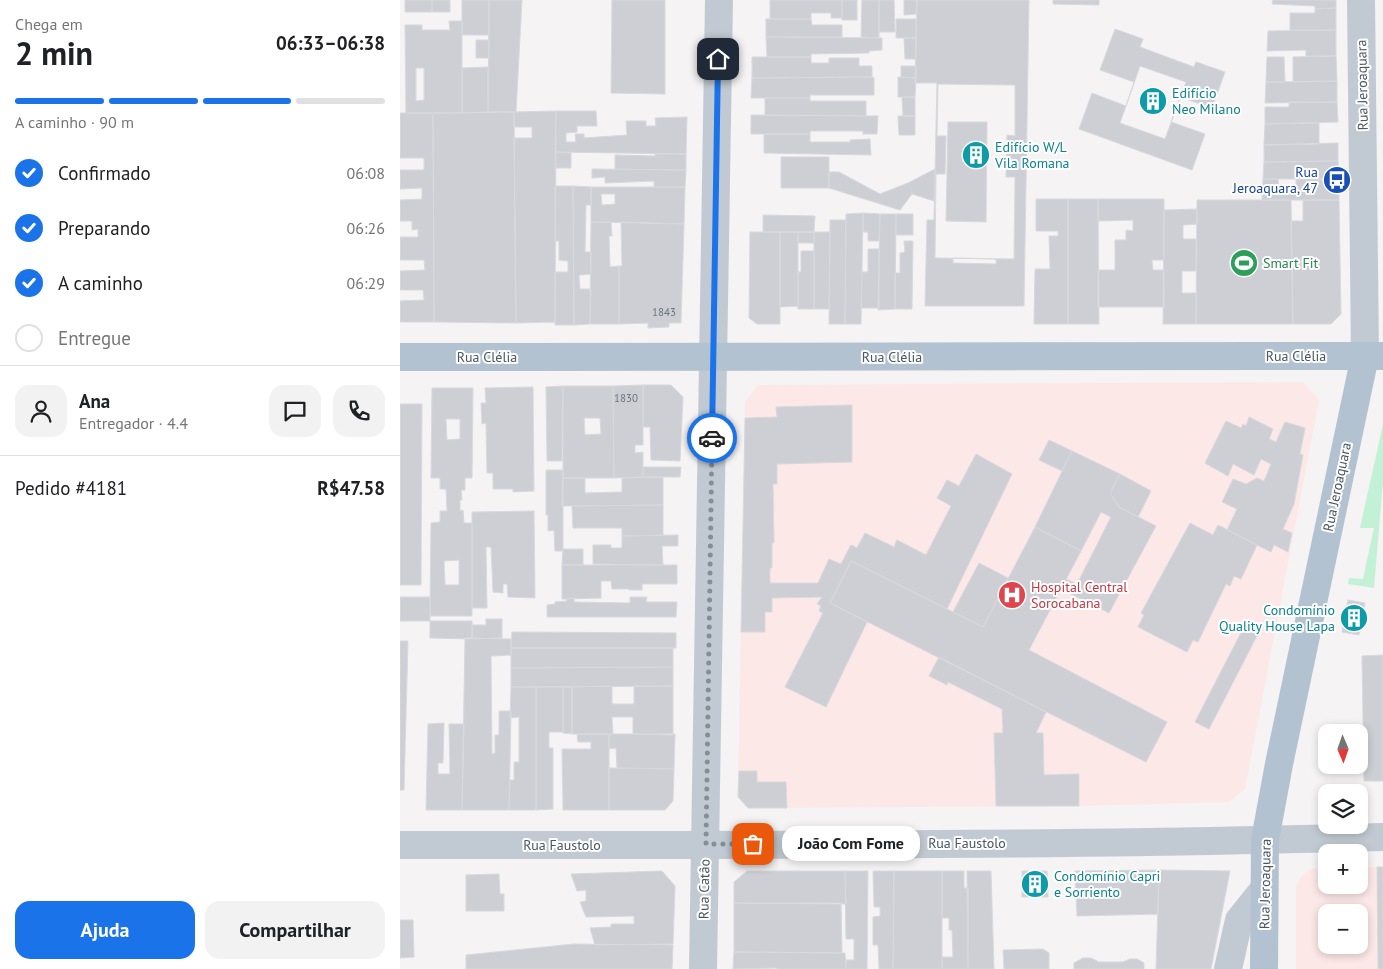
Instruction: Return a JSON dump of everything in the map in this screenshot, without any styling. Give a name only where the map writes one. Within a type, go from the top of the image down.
[{"type":"main road","name":"Rua Clélia","points":[[400,357],[1374,356]]},
{"type":"main road","name":"Rua Jeroaquara","points":[[1264,969],[1265,840],[1279,764],[1374,356]]},
{"type":"street","name":"Rua Catão","points":[[703,969],[719,0]]},
{"type":"street","name":"Rua Jeroaquara","points":[[1361,0],[1374,356]]},
{"type":"street","name":"Rua Faustolo","points":[[400,845],[1265,840],[1383,837]]},
{"type":"street","points":[[1228,969],[1239,920],[1264,888]]},
{"type":"shaded area","name":"Hospital Central Sorocabana","points":[[1303,382],[1319,400],[1245,789],[1229,802],[1079,806],[748,808],[738,797],[745,402],[758,385]]},
{"type":"shaded area","points":[[1377,867],[1378,969],[1296,969],[1296,887],[1301,877],[1310,869],[1318,868],[1318,894],[1368,894],[1368,868]]},
{"type":"green space","points":[[1383,424],[1383,482],[1374,588],[1348,584],[1349,578],[1363,579],[1374,528],[1360,528]]},
{"type":"building","points":[[405,0],[432,0],[432,12],[405,12]]},
{"type":"building","points":[[432,0],[450,0],[450,12],[432,12]]},
{"type":"building","points":[[462,0],[489,0],[489,35],[462,35]]},
{"type":"building","points":[[489,0],[522,0],[516,112],[488,112]]},
{"type":"building","points":[[612,0],[665,0],[665,94],[611,93]]},
{"type":"building","points":[[770,0],[842,0],[842,18],[831,18],[831,13],[811,13],[811,19],[770,19]]},
{"type":"building","points":[[842,0],[857,0],[857,20],[842,20]]},
{"type":"building","points":[[862,0],[879,0],[879,38],[861,37]]},
{"type":"building","points":[[879,0],[894,0],[895,32],[879,32]]},
{"type":"building","points":[[904,0],[917,0],[916,14],[904,15]]},
{"type":"building","points":[[917,0],[1029,0],[1024,306],[925,306],[927,220],[934,220],[937,83],[915,83]]},
{"type":"building","points":[[1053,0],[1099,0],[1099,5],[1053,4]]},
{"type":"building","points":[[1273,0],[1336,0],[1336,8],[1315,9],[1315,6],[1272,4]]},
{"type":"building","points":[[1336,8],[1336,30],[1290,30],[1290,13],[1315,13],[1315,9]]},
{"type":"building","points":[[766,19],[811,19],[812,25],[842,25],[842,37],[766,37]]},
{"type":"building","points":[[896,19],[916,19],[916,38],[896,38]]},
{"type":"building","points":[[449,21],[462,21],[462,113],[406,113],[405,25],[422,25],[422,30],[450,30]],"holes":[[[416,68],[424,68],[424,100],[416,101]]]},
{"type":"building","name":"Edifício Neo Milano","points":[[1115,29],[1143,39],[1140,47],[1194,67],[1196,62],[1225,72],[1212,108],[1180,97],[1171,122],[1205,134],[1192,170],[1079,129],[1092,93],[1126,106],[1134,82],[1100,70]]},
{"type":"building","points":[[1336,30],[1336,56],[1306,56],[1306,50],[1267,51],[1268,31]]},
{"type":"building","points":[[766,37],[882,38],[882,50],[869,51],[869,53],[811,54],[811,57],[767,57]]},
{"type":"building","points":[[904,38],[916,38],[916,59],[905,59]]},
{"type":"building","points":[[476,40],[489,40],[489,58],[476,58]]},
{"type":"building","points":[[1336,56],[1337,81],[1293,82],[1293,57]]},
{"type":"building","points":[[752,57],[811,57],[811,63],[829,63],[829,58],[859,58],[859,66],[872,66],[872,77],[752,78]]},
{"type":"building","points":[[1267,57],[1284,57],[1285,82],[1266,82]]},
{"type":"building","points":[[901,66],[916,66],[916,78],[901,77]]},
{"type":"building","points":[[1140,66],[1186,82],[1165,139],[1120,123]]},
{"type":"building","points":[[488,67],[488,112],[462,113],[462,68]]},
{"type":"building","points":[[898,77],[916,78],[915,97],[898,97]]},
{"type":"building","points":[[752,78],[874,78],[874,95],[810,95],[810,98],[751,98]]},
{"type":"building","points":[[1337,81],[1337,102],[1265,103],[1266,82]]},
{"type":"building","name":"Edifício W/L Vila Romana","points":[[938,84],[1015,85],[1015,136],[1007,135],[1006,177],[1015,177],[1014,259],[935,258],[936,174],[945,174],[946,136],[937,136]]},
{"type":"building","points":[[902,97],[915,97],[915,116],[903,116]]},
{"type":"building","points":[[765,98],[810,98],[810,101],[866,101],[866,116],[765,115]]},
{"type":"building","points":[[1289,102],[1337,102],[1338,122],[1265,124],[1265,107],[1289,107]]},
{"type":"building","points":[[556,111],[596,111],[597,126],[577,126],[577,132],[566,133],[566,142],[576,142],[575,134],[584,134],[584,138],[627,135],[626,121],[646,121],[646,126],[656,126],[655,118],[687,117],[686,154],[555,152]]},
{"type":"building","points":[[556,111],[555,322],[516,323],[514,138],[532,138],[532,127],[514,127],[514,112]]},
{"type":"building","points":[[514,112],[516,323],[434,322],[433,113]]},
{"type":"building","points":[[400,113],[433,113],[434,322],[400,322],[400,301],[424,300],[423,290],[400,290],[400,271],[425,270],[424,260],[400,260],[400,237],[418,237],[418,229],[412,230],[412,221],[400,221],[400,200],[422,199],[422,188],[400,189],[400,170],[424,170],[424,158],[400,158]]},
{"type":"building","points":[[751,115],[878,116],[877,134],[863,134],[863,131],[810,131],[810,134],[751,134]]},
{"type":"building","points":[[898,116],[915,116],[915,135],[899,135]]},
{"type":"building","points":[[948,122],[987,122],[986,222],[946,221]]},
{"type":"building","points":[[1319,123],[1319,144],[1264,145],[1265,124]]},
{"type":"building","points":[[764,134],[810,134],[810,142],[850,142],[850,140],[870,139],[871,155],[764,153]]},
{"type":"building","points":[[1338,143],[1338,161],[1264,162],[1264,145]]},
{"type":"building","points":[[555,152],[571,153],[571,168],[556,168]]},
{"type":"building","points":[[655,154],[686,154],[686,170],[615,169],[615,155],[655,156]]},
{"type":"building","points":[[781,157],[829,157],[829,188],[781,188]]},
{"type":"building","points":[[1338,161],[1339,179],[1263,179],[1264,162]]},
{"type":"building","points":[[592,169],[686,170],[685,187],[654,187],[654,181],[605,183],[605,177],[592,178]]},
{"type":"building","points":[[935,169],[934,201],[912,194],[900,210],[829,188],[829,172],[839,172],[880,194],[908,183]]},
{"type":"building","points":[[1263,179],[1278,179],[1279,188],[1296,188],[1296,179],[1339,179],[1339,200],[1262,200]]},
{"type":"building","points":[[555,186],[573,186],[574,325],[555,325],[555,272],[568,272],[568,261],[559,260],[559,241],[555,241]]},
{"type":"building","points":[[573,186],[591,187],[591,205],[586,205],[585,252],[591,252],[591,274],[579,275],[580,289],[591,289],[590,324],[574,325]]},
{"type":"building","points":[[591,187],[685,187],[684,224],[591,222]],"holes":[[[601,194],[615,194],[615,204],[602,205]]]},
{"type":"building","points":[[1036,199],[1068,199],[1068,324],[1034,324],[1035,269],[1050,269],[1049,236],[1058,236],[1058,231],[1036,231]]},
{"type":"building","points":[[1068,199],[1098,199],[1099,324],[1068,324]]},
{"type":"building","points":[[1098,199],[1164,199],[1164,260],[1152,260],[1153,270],[1164,270],[1164,307],[1098,307],[1098,270],[1115,270],[1115,240],[1126,240],[1126,230],[1133,231],[1133,220],[1098,221]]},
{"type":"building","name":"Smart Fit","points":[[1197,200],[1291,200],[1293,324],[1196,324]]},
{"type":"building","points":[[1303,200],[1339,200],[1341,314],[1331,324],[1293,324],[1291,221],[1303,221]]},
{"type":"building","points":[[1197,209],[1197,224],[1183,225],[1183,239],[1196,239],[1196,271],[1182,271],[1182,293],[1196,293],[1196,324],[1163,324],[1164,210]]},
{"type":"building","points":[[863,213],[861,324],[845,324],[846,214]]},
{"type":"building","points":[[863,213],[880,214],[879,241],[868,241],[868,232],[863,232]]},
{"type":"building","points":[[880,214],[896,214],[895,309],[878,310]]},
{"type":"building","points":[[896,214],[913,214],[913,235],[896,235]]},
{"type":"building","points":[[763,215],[815,216],[814,232],[763,232]]},
{"type":"building","points":[[830,220],[846,220],[845,324],[829,324]]},
{"type":"building","points":[[591,222],[611,222],[612,236],[609,236],[610,267],[619,266],[619,324],[590,324]]},
{"type":"building","points":[[621,222],[684,224],[681,323],[669,323],[669,327],[648,328],[648,323],[619,324],[619,266],[622,266]]},
{"type":"building","points":[[750,232],[780,232],[780,324],[757,324],[749,318]]},
{"type":"building","points":[[780,232],[798,232],[798,306],[780,307]]},
{"type":"building","points":[[798,232],[814,232],[814,243],[798,243]]},
{"type":"building","points":[[814,232],[830,232],[829,309],[814,309]]},
{"type":"building","points":[[904,241],[913,241],[912,309],[895,309],[895,273],[900,273],[900,253],[905,252]]},
{"type":"building","points":[[868,249],[879,249],[879,308],[861,308],[862,272],[868,272]]},
{"type":"building","points":[[801,251],[814,251],[814,309],[798,309],[798,272],[801,272]]},
{"type":"building","points":[[953,258],[996,259],[996,264],[953,263]]},
{"type":"building","points":[[643,385],[671,385],[683,397],[680,461],[651,460],[650,427],[643,427]]},
{"type":"building","points":[[643,385],[643,445],[635,445],[635,453],[643,452],[643,477],[614,478],[613,386]]},
{"type":"building","points":[[563,386],[613,386],[614,478],[563,478]],"holes":[[[584,418],[600,418],[601,434],[585,435]]]},
{"type":"building","points":[[563,386],[562,461],[547,461],[546,387]]},
{"type":"building","points":[[533,387],[534,491],[513,492],[513,489],[493,489],[493,473],[487,473],[486,423],[482,424],[481,403],[486,403],[485,388]]},
{"type":"building","points":[[432,388],[473,388],[472,478],[465,478],[465,490],[461,490],[462,500],[460,500],[460,511],[463,510],[464,523],[472,523],[472,616],[430,616],[431,523],[440,522],[440,511],[447,511],[446,489],[440,489],[440,478],[431,478]],"holes":[[[446,419],[460,419],[460,439],[447,440]],[[459,560],[459,585],[445,585],[444,561]]]},
{"type":"building","points":[[400,404],[422,404],[421,585],[400,585]]},
{"type":"building","points":[[852,405],[852,462],[777,464],[777,484],[773,484],[774,543],[772,543],[770,583],[818,583],[829,559],[841,564],[851,545],[857,548],[865,533],[894,547],[897,540],[926,555],[951,506],[937,498],[947,480],[959,486],[976,454],[1012,474],[947,609],[851,561],[830,603],[867,622],[826,707],[785,687],[823,613],[819,611],[821,606],[817,604],[822,597],[772,598],[772,612],[765,612],[765,632],[741,632],[745,418],[777,417],[776,407]]},
{"type":"building","points":[[1249,417],[1273,429],[1269,439],[1276,442],[1285,422],[1305,428],[1300,454],[1303,455],[1294,504],[1283,529],[1292,533],[1288,552],[1274,545],[1271,552],[1227,530],[1237,509],[1222,502],[1233,479],[1246,484],[1257,478],[1264,481],[1271,464],[1261,459],[1254,475],[1233,464],[1228,476],[1205,463],[1226,421],[1241,428],[1243,424],[1246,426]]},
{"type":"building","points":[[1049,440],[1072,451],[1062,471],[1039,460]]},
{"type":"building","points":[[1072,451],[1120,474],[1110,493],[1119,507],[1156,526],[1109,613],[1061,589],[1066,579],[1077,584],[1111,517],[1101,512],[1081,551],[1035,527]]},
{"type":"building","points":[[643,467],[681,467],[680,477],[643,477]]},
{"type":"building","points":[[546,470],[563,470],[563,551],[555,551],[554,530],[548,531]]},
{"type":"building","points":[[1120,474],[1151,491],[1138,517],[1119,507],[1110,493]]},
{"type":"building","points":[[663,477],[663,505],[562,506],[563,478],[585,478],[585,493],[622,492],[622,478]]},
{"type":"building","points":[[663,505],[663,535],[622,536],[622,528],[573,528],[572,506]]},
{"type":"building","points":[[534,511],[535,598],[508,597],[507,584],[503,584],[503,593],[493,592],[491,547],[486,547],[487,608],[472,608],[472,512]]},
{"type":"building","points":[[1190,523],[1213,535],[1218,525],[1257,545],[1241,579],[1234,576],[1230,586],[1226,584],[1198,642],[1193,640],[1187,652],[1138,627],[1144,615],[1141,613]]},
{"type":"building","points":[[1035,527],[1081,551],[1029,650],[1167,722],[1146,762],[830,603],[851,561],[983,627]]},
{"type":"building","points":[[678,535],[678,546],[662,546],[663,565],[593,564],[593,545],[611,545],[611,548],[622,548],[622,536]]},
{"type":"building","points":[[563,549],[583,549],[583,565],[562,565]]},
{"type":"building","points":[[979,563],[1008,578],[983,627],[953,612]]},
{"type":"building","points":[[562,565],[677,565],[677,584],[642,584],[642,590],[629,590],[612,589],[611,581],[601,581],[601,598],[562,599]]},
{"type":"building","points":[[400,597],[430,597],[430,621],[400,621]]},
{"type":"building","points":[[630,597],[647,597],[646,602],[677,602],[676,617],[547,617],[547,605],[567,601],[566,599],[574,598],[574,602],[630,603]]},
{"type":"building","name":"Condomínio Quality House Lapa","points":[[1348,600],[1365,603],[1359,635],[1342,632]]},
{"type":"building","points":[[486,619],[502,619],[502,638],[472,639],[472,625],[486,625]]},
{"type":"building","points":[[430,621],[472,621],[472,639],[430,638]]},
{"type":"building","points":[[1247,621],[1261,628],[1209,729],[1195,722]]},
{"type":"building","points":[[512,632],[676,633],[676,648],[511,648]]},
{"type":"building","points":[[465,638],[511,639],[511,655],[491,656],[492,754],[495,753],[495,735],[499,735],[499,711],[511,711],[509,810],[462,810]]},
{"type":"building","points":[[400,641],[408,641],[404,790],[400,790]]},
{"type":"building","points":[[511,648],[673,648],[673,667],[511,668]]},
{"type":"building","points":[[1383,655],[1383,781],[1364,781],[1364,774],[1368,774],[1368,724],[1363,724],[1362,656]]},
{"type":"building","points":[[939,657],[1046,712],[1036,733],[1043,733],[1044,775],[1079,774],[1079,806],[996,806],[994,733],[1003,733],[1002,709],[948,682],[947,685],[929,676]]},
{"type":"building","points":[[673,667],[673,686],[511,687],[511,668]]},
{"type":"building","points":[[612,686],[612,704],[634,704],[634,686],[673,686],[673,735],[633,734],[633,717],[612,717],[613,734],[572,734],[572,687]]},
{"type":"building","points":[[511,687],[536,687],[536,810],[509,810],[510,780],[514,780],[514,762],[519,762],[519,717],[510,718]]},
{"type":"building","points":[[536,687],[563,687],[563,732],[549,732],[549,748],[553,748],[553,809],[536,810]]},
{"type":"building","points":[[563,687],[572,687],[572,734],[563,733]]},
{"type":"building","points":[[444,723],[443,763],[438,763],[438,774],[450,774],[449,724],[464,724],[462,810],[426,810],[428,724]]},
{"type":"building","points":[[577,734],[609,734],[609,810],[563,810],[562,749],[591,749],[591,742],[578,742]]},
{"type":"building","points":[[609,734],[675,734],[674,769],[617,768],[616,748],[609,749]]},
{"type":"building","points":[[609,768],[674,769],[673,801],[665,810],[609,810]]},
{"type":"building","points":[[739,771],[757,771],[757,782],[786,782],[787,808],[748,808],[738,797]]},
{"type":"building","points":[[1377,867],[1383,867],[1383,969],[1378,969]]},
{"type":"building","points":[[1159,870],[1158,914],[1077,916],[1075,871]]},
{"type":"building","points":[[1159,870],[1230,871],[1211,969],[1156,969]]},
{"type":"building","points":[[662,871],[675,886],[673,944],[595,945],[590,928],[611,927],[611,924],[634,924],[634,916],[586,917],[580,902],[586,901],[586,890],[577,891],[571,874]]},
{"type":"building","points":[[747,871],[845,871],[846,904],[734,903],[734,882]]},
{"type":"building","points":[[845,871],[868,871],[867,969],[846,969],[846,960],[854,960],[854,939],[846,939]]},
{"type":"building","points":[[873,871],[894,871],[893,969],[879,969],[878,945],[873,945],[873,917],[880,916],[880,907],[874,907]]},
{"type":"building","points":[[894,871],[942,871],[942,969],[893,969]]},
{"type":"building","points":[[942,871],[964,871],[964,888],[968,888],[968,969],[942,969],[942,957],[953,957],[952,930],[949,930],[949,918],[942,918]]},
{"type":"building","points":[[967,871],[991,871],[994,969],[968,969]]},
{"type":"building","name":"Condomínio Capri e Sorriento","points":[[1022,871],[1047,871],[1048,897],[1022,897]]},
{"type":"building","points":[[499,874],[500,894],[504,894],[504,911],[466,911],[466,875]]},
{"type":"building","points":[[734,903],[841,903],[842,953],[734,952]]},
{"type":"building","points":[[400,920],[413,920],[414,957],[400,958]]},
{"type":"building","points":[[574,944],[673,945],[672,969],[466,969],[466,955]]},
{"type":"building","points":[[1043,949],[1049,953],[1049,969],[1004,969],[1003,950]]},
{"type":"building","points":[[734,952],[845,953],[846,969],[733,969]]},
{"type":"building","points":[[1083,958],[1091,958],[1099,962],[1123,962],[1137,959],[1144,963],[1144,969],[1074,969],[1074,963]]},
{"type":"way so far","points":[[712,438],[706,844],[753,844]]},
{"type":"place","name":"Edifício Neo Milano","points":[[1153,101]]},
{"type":"place","name":"Edifício W/L Vila Romana","points":[[976,155]]},
{"type":"place","name":"Rua Jeroaquara, 47","points":[[1337,180]]},
{"type":"place","name":"Smart Fit","points":[[1244,263]]},
{"type":"place","name":"Hospital Central Sorocabana","points":[[1012,595]]},
{"type":"place","name":"Condomínio Quality House Lapa","points":[[1354,618]]},
{"type":"place","name":"João Com Fome","points":[[753,844]]},
{"type":"place","name":"Condomínio Capri e Sorriento","points":[[1035,884]]},
{"type":"route","points":[[712,438],[718,59]]}]
